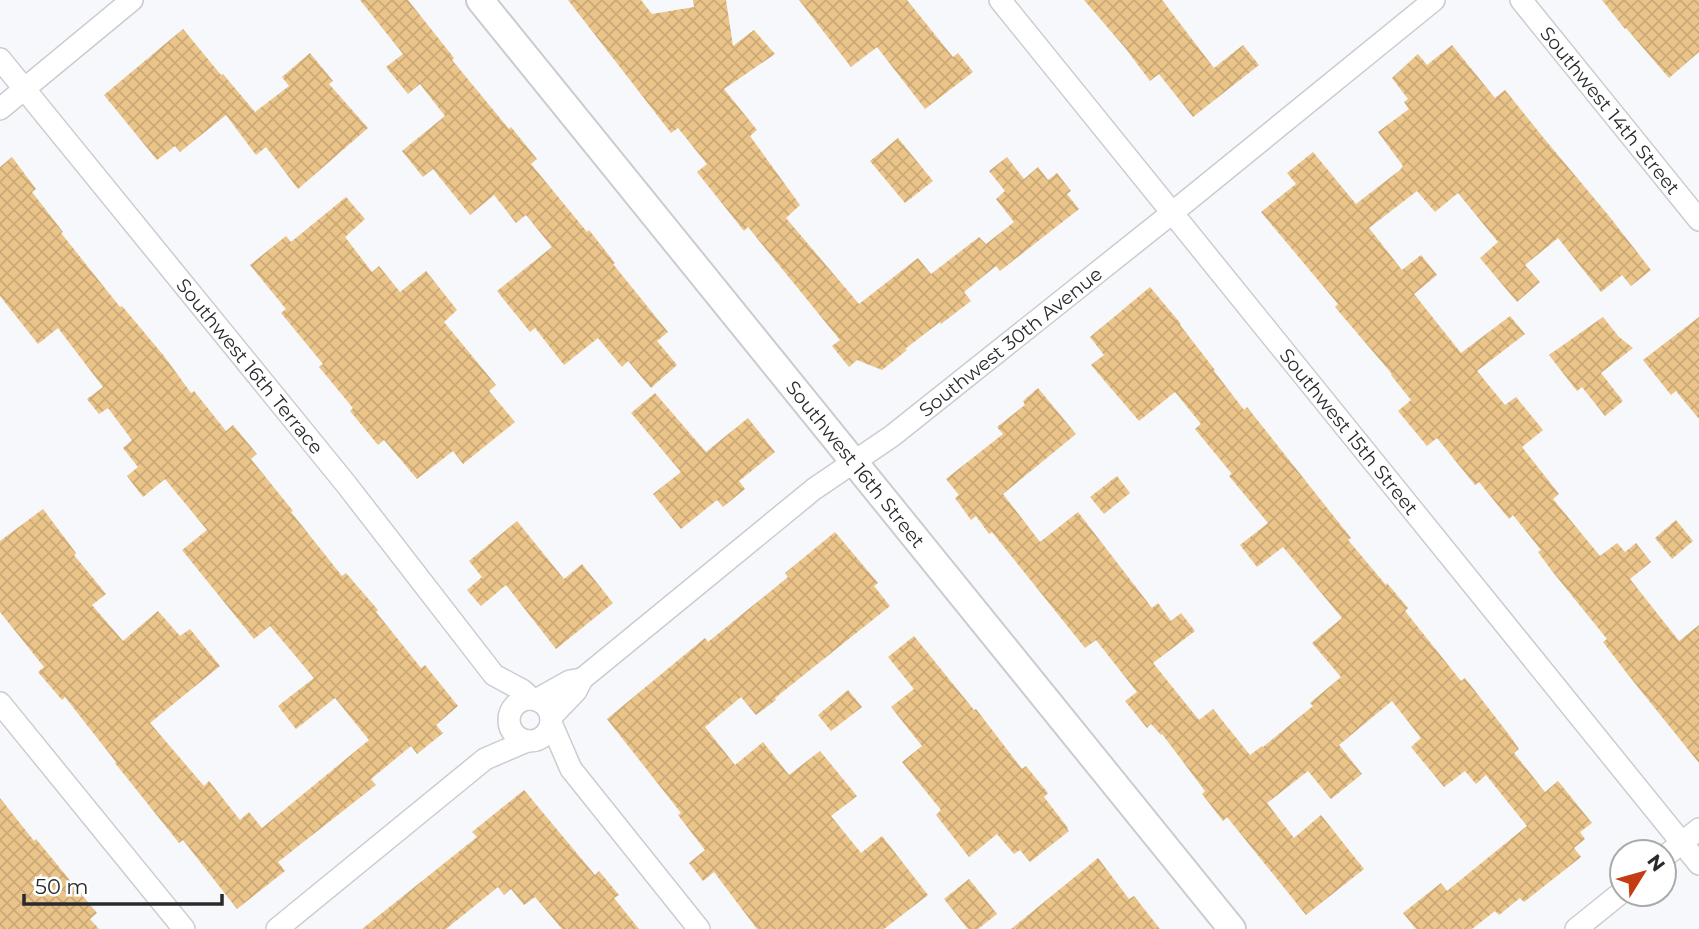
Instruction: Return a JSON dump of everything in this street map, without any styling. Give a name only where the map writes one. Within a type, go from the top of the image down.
[{"type":"street","points":[[0,109],[132,0]]},
{"type":"street","name":"Southwest 16th Street","points":[[480,0],[1232,929]]},
{"type":"street","name":"Southwest 15th Street","points":[[1000,0],[1699,864]]},
{"type":"street","name":"Southwest 30th Avenue","points":[[551,720],[576,691],[582,679],[814,489],[892,436],[1434,0]]},
{"type":"street","name":"Southwest 14th Street","points":[[1521,0],[1699,220]]},
{"type":"street","name":"Southwest 16th Terrace","points":[[0,59],[354,493],[495,675],[534,699]]},
{"type":"street","name":"Southwest 16th Terrace","points":[[495,675],[495,685],[510,719]]},
{"type":"street","name":"Southwest 30th Avenue","points":[[534,699],[570,681],[582,679]]},
{"type":"street","points":[[485,759],[515,706],[526,699],[534,699],[546,706],[571,769],[699,929]]},
{"type":"street","points":[[0,703],[184,929]]},
{"type":"street","points":[[510,719],[511,729],[521,739],[530,741],[554,761],[571,769]]},
{"type":"street","points":[[277,929],[485,759],[545,735],[551,720]]},
{"type":"street","points":[[1678,846],[1699,829]]},
{"type":"street","points":[[1576,929],[1608,903]]},
{"type":"building","points":[[360,0],[408,0],[454,58],[452,60],[537,159],[531,164],[587,232],[589,230],[668,332],[657,341],[677,365],[651,388],[628,361],[622,367],[598,338],[564,365],[535,328],[530,332],[497,291],[552,247],[526,215],[516,223],[494,195],[470,215],[433,169],[423,177],[402,151],[445,116],[420,84],[408,94],[386,67],[403,54]]},
{"type":"building","points":[[568,0],[641,0],[652,14],[694,7],[693,0],[726,0],[733,46],[754,30],[775,54],[724,89],[757,130],[750,136],[800,205],[786,218],[859,304],[918,258],[931,274],[979,237],[986,244],[1014,222],[996,199],[1005,191],[989,171],[1007,157],[1024,179],[1038,167],[1048,180],[1057,173],[1071,191],[1067,194],[1079,209],[1000,271],[996,266],[964,292],[971,301],[905,349],[907,350],[882,370],[857,360],[849,367],[832,346],[840,340],[748,227],[744,231],[697,172],[707,164],[678,128],[671,133]]},
{"type":"building","points":[[799,0],[907,0],[953,57],[958,53],[973,72],[925,109],[877,47],[851,67]]},
{"type":"building","points":[[1084,0],[1162,0],[1214,68],[1243,45],[1259,65],[1193,117],[1159,74],[1150,81]]},
{"type":"building","points":[[1602,0],[1699,0],[1699,52],[1669,78]]},
{"type":"building","points":[[183,29],[255,112],[289,86],[282,77],[310,53],[333,81],[329,84],[368,128],[298,189],[266,147],[256,155],[226,115],[180,152],[175,146],[157,160],[104,95]]},
{"type":"building","points":[[1452,45],[1495,98],[1505,90],[1651,270],[1631,286],[1622,275],[1601,292],[1558,238],[1525,265],[1540,282],[1517,302],[1480,258],[1498,242],[1458,193],[1435,212],[1417,191],[1369,228],[1402,270],[1421,255],[1437,275],[1414,294],[1461,353],[1510,316],[1525,334],[1477,371],[1505,405],[1516,397],[1543,430],[1522,447],[1559,494],[1553,499],[1600,556],[1617,543],[1625,552],[1636,543],[1651,562],[1630,579],[1679,641],[1699,625],[1699,763],[1603,642],[1607,639],[1552,571],[1538,552],[1541,550],[1513,515],[1509,519],[1479,482],[1475,485],[1437,438],[1427,446],[1398,411],[1411,400],[1335,307],[1338,304],[1261,212],[1296,184],[1287,173],[1313,152],[1356,204],[1400,170],[1403,166],[1378,132],[1409,109],[1404,102],[1408,99],[1392,78],[1418,54],[1427,65]]},
{"type":"building","points":[[898,138],[933,181],[905,203],[870,161]]},
{"type":"building","points":[[12,157],[36,189],[32,192],[63,232],[61,233],[120,307],[122,306],[191,393],[194,391],[226,431],[233,425],[257,454],[251,459],[342,576],[346,573],[378,610],[376,612],[421,668],[425,665],[458,706],[436,725],[443,733],[417,754],[411,746],[371,779],[376,785],[278,862],[285,871],[237,909],[183,840],[179,843],[65,697],[62,700],[38,672],[44,667],[0,612],[0,541],[43,509],[76,553],[74,555],[106,594],[92,605],[123,641],[158,611],[180,636],[190,629],[220,666],[150,723],[204,786],[209,781],[240,820],[249,812],[262,828],[369,740],[335,698],[296,729],[278,706],[314,678],[270,626],[254,639],[182,550],[207,530],[165,479],[143,497],[127,476],[138,467],[123,448],[132,440],[108,408],[99,414],[87,399],[103,387],[58,328],[38,344],[0,296],[0,167]]},
{"type":"building","points":[[346,197],[365,219],[345,237],[372,272],[379,266],[400,292],[426,271],[457,310],[444,322],[496,385],[489,391],[515,422],[463,464],[453,451],[417,479],[384,440],[378,445],[350,411],[353,408],[319,367],[323,364],[281,313],[286,309],[250,265],[286,236],[291,242]]},
{"type":"building","points":[[1150,287],[1181,324],[1244,410],[1247,407],[1351,538],[1348,540],[1408,608],[1405,611],[1461,681],[1465,678],[1510,736],[1519,749],[1514,753],[1545,792],[1558,781],[1592,823],[1580,832],[1585,839],[1574,848],[1581,857],[1524,902],[1520,898],[1499,915],[1495,911],[1472,929],[1416,929],[1403,913],[1441,883],[1447,891],[1527,826],[1486,775],[1476,784],[1465,771],[1444,787],[1411,747],[1421,738],[1392,701],[1339,745],[1362,774],[1331,799],[1308,771],[1267,803],[1294,838],[1321,815],[1364,869],[1306,915],[1227,817],[1223,821],[1202,794],[1205,791],[1162,734],[1151,724],[1147,728],[1125,701],[1137,692],[1096,640],[1085,648],[992,532],[989,534],[976,516],[971,520],[955,498],[959,495],[946,479],[1003,434],[997,427],[1025,405],[1023,401],[1038,388],[1076,434],[1003,494],[1040,542],[1078,512],[1152,608],[1158,603],[1171,621],[1181,613],[1195,631],[1153,663],[1199,720],[1213,709],[1250,755],[1313,706],[1310,703],[1341,677],[1312,643],[1342,618],[1283,547],[1257,567],[1240,545],[1268,523],[1195,429],[1201,424],[1175,392],[1139,421],[1091,365],[1104,355],[1090,337]]},
{"type":"building","points":[[1603,317],[1619,337],[1633,348],[1601,373],[1623,401],[1605,416],[1582,387],[1577,391],[1549,355]]},
{"type":"building","points":[[1699,317],[1699,419],[1676,391],[1671,395],[1643,360]]},
{"type":"building","points":[[655,393],[706,452],[748,418],[775,452],[739,481],[745,489],[723,507],[717,500],[681,529],[653,494],[681,472],[631,413]]},
{"type":"building","points":[[1117,476],[1130,493],[1104,514],[1090,497]]},
{"type":"building","points":[[1676,520],[1693,541],[1672,559],[1655,538]]},
{"type":"building","points":[[517,521],[564,579],[582,564],[613,603],[556,649],[506,585],[481,606],[467,590],[482,577],[469,561]]},
{"type":"building","points":[[835,532],[878,583],[874,586],[890,606],[756,715],[741,697],[705,727],[735,765],[763,742],[789,775],[820,751],[857,796],[831,816],[861,853],[882,836],[928,895],[884,929],[757,929],[714,872],[703,881],[689,863],[705,850],[678,815],[681,813],[607,719],[705,638],[708,642],[788,577],[785,573]]},
{"type":"building","points":[[914,636],[974,710],[976,709],[1022,769],[1026,766],[1048,793],[1044,797],[1068,828],[1069,831],[1030,862],[1020,850],[1014,854],[997,834],[969,857],[936,815],[941,810],[902,762],[922,746],[891,707],[914,689],[888,657]]},
{"type":"building","points":[[848,690],[862,707],[831,731],[818,715]]},
{"type":"building","points":[[524,790],[595,875],[599,871],[619,895],[614,898],[639,929],[562,929],[535,897],[524,905],[511,889],[504,895],[498,887],[446,929],[362,929],[477,837],[472,832]]},
{"type":"building","points":[[0,798],[97,913],[90,919],[99,929],[0,929]]},
{"type":"building","points":[[1098,858],[1129,899],[1134,896],[1160,929],[1011,929]]},
{"type":"building","points":[[969,879],[997,914],[978,929],[968,929],[944,899]]}]
